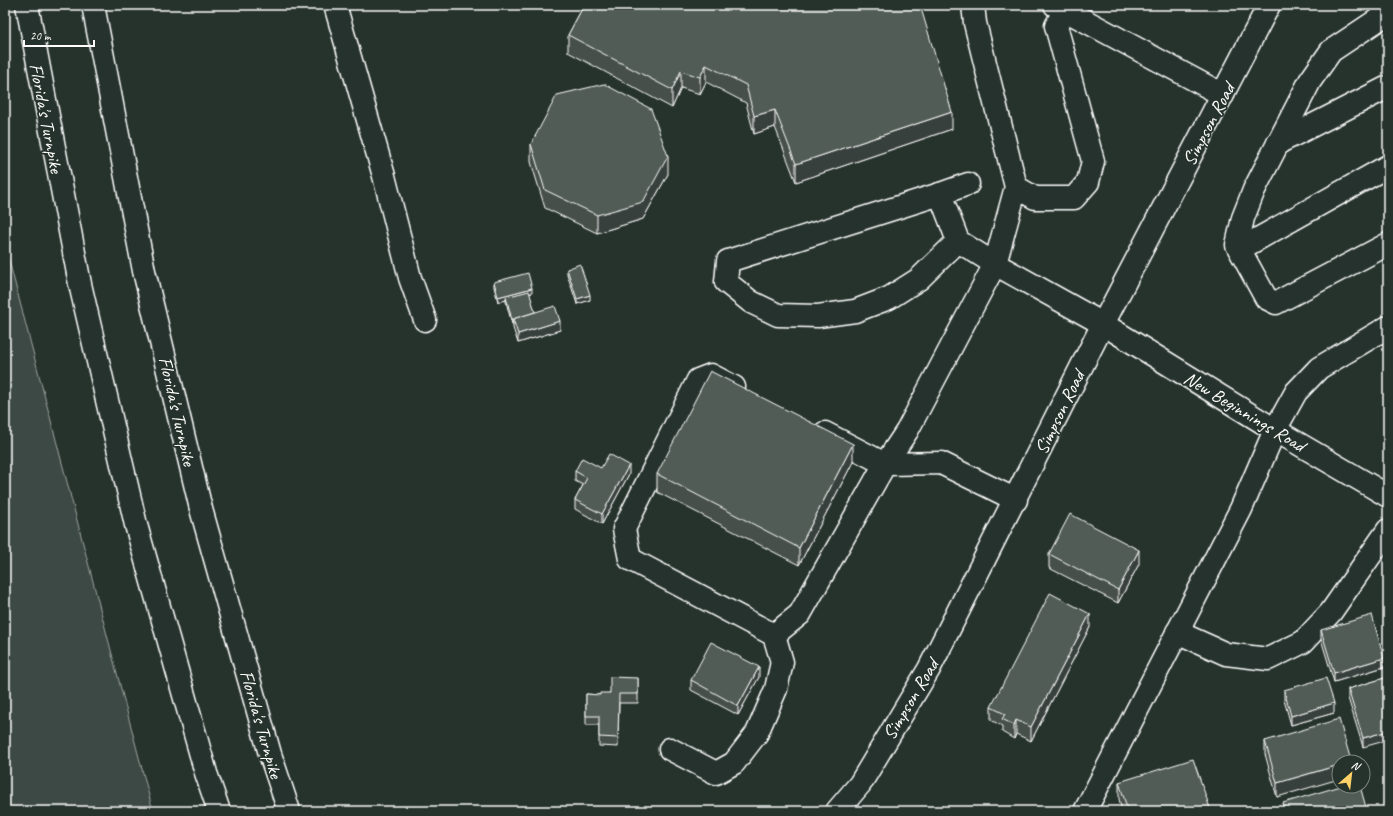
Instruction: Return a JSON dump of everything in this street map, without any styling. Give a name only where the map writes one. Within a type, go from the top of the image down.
[{"type":"main road","name":"Florida's Turnpike","points":[[26,5],[80,284],[136,525],[206,773],[219,811]]},
{"type":"main road","name":"Florida's Turnpike","points":[[93,5],[144,271],[199,501],[270,754],[288,811]]},
{"type":"main road","points":[[335,5],[384,176],[410,278],[424,320]]},
{"type":"main road","points":[[774,635],[800,614],[885,464],[907,431],[995,264],[1016,187],[975,23],[973,5]]},
{"type":"main road","name":"Simpson Road","points":[[837,811],[860,784],[929,669],[1016,500],[1103,324],[1270,5]]},
{"type":"main road","points":[[1016,187],[1035,198],[1074,198],[1088,182],[1093,161],[1056,26],[1060,8],[1223,95]]},
{"type":"main road","points":[[1388,13],[1331,51],[1310,81],[1254,190],[1243,218],[1237,245],[1266,298],[1276,303],[1388,244]]},
{"type":"main road","points":[[1278,143],[1388,86]]},
{"type":"main road","points":[[1240,249],[1388,166]]},
{"type":"main road","points":[[940,194],[958,240],[919,279],[889,298],[855,311],[818,316],[778,315],[751,302],[726,282],[728,261],[968,184]]},
{"type":"main road","name":"New Beginnings Road","points":[[958,240],[995,264],[1103,324],[1275,430],[1388,496]]},
{"type":"main road","points":[[1085,811],[1241,509],[1275,430],[1296,392],[1319,368],[1388,327]]},
{"type":"main road","points":[[670,749],[716,773],[734,763],[757,733],[776,689],[782,662],[774,635],[630,559],[624,529],[698,380],[711,375],[752,396]]},
{"type":"main road","points":[[808,425],[885,464],[941,463],[1016,500]]},
{"type":"main road","points":[[1177,632],[1226,654],[1268,659],[1303,642],[1331,612],[1388,530]]},
{"type":"shaded area","points":[[5,245],[153,811],[5,811]]},
{"type":"building","points":[[584,5],[920,5],[952,112],[796,164],[775,110],[754,116],[746,85],[706,65],[700,77],[681,71],[672,90],[568,35]]},
{"type":"building","points":[[604,84],[651,109],[668,156],[643,202],[597,215],[545,190],[531,144],[557,95]]},
{"type":"building","points":[[580,264],[590,295],[577,299],[567,269]]},
{"type":"building","points":[[528,273],[532,288],[498,297],[494,282]]},
{"type":"building","points":[[529,291],[535,312],[512,320],[506,297]]},
{"type":"building","points":[[555,306],[560,321],[518,334],[513,319]]},
{"type":"building","points":[[710,371],[853,444],[799,548],[657,474]]},
{"type":"building","points":[[609,454],[629,465],[602,514],[575,500],[587,478],[575,471],[582,458],[601,468]]},
{"type":"building","points":[[1070,514],[1139,550],[1118,590],[1049,554]]},
{"type":"building","points":[[1050,593],[1090,614],[1031,727],[1016,720],[1014,725],[1002,719],[1005,714],[991,707]]},
{"type":"building","points":[[1372,615],[1384,658],[1334,673],[1321,630]]},
{"type":"building","points":[[711,642],[759,667],[738,706],[691,680]]},
{"type":"building","points":[[610,677],[638,678],[638,694],[619,694],[618,738],[599,737],[599,716],[586,716],[586,694],[600,695],[600,693],[610,693]]},
{"type":"building","points":[[1388,677],[1388,731],[1363,738],[1348,689]]},
{"type":"building","points":[[1326,678],[1334,703],[1291,716],[1284,690]]},
{"type":"building","points":[[1339,719],[1349,754],[1331,754],[1331,767],[1277,783],[1265,741]]},
{"type":"building","points":[[1193,759],[1211,811],[1128,811],[1119,782]]},
{"type":"building","points":[[1331,789],[1331,794],[1362,794],[1367,811],[1285,811],[1283,803]]}]
